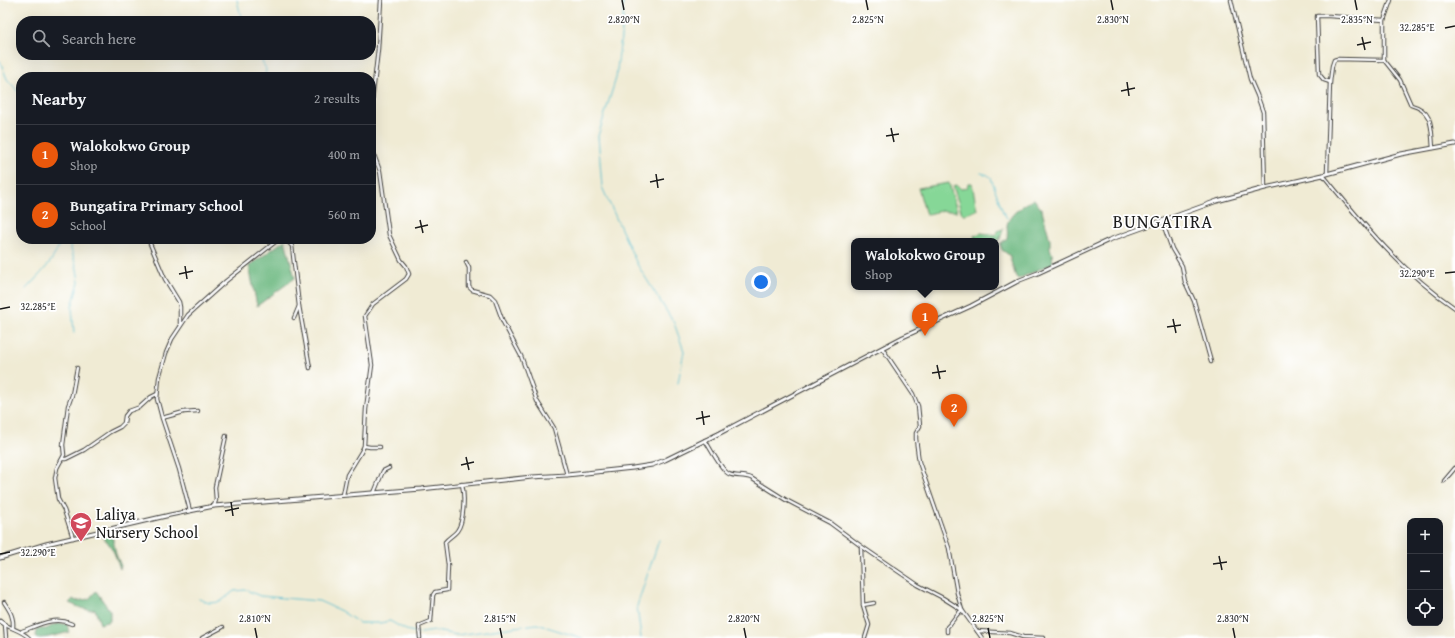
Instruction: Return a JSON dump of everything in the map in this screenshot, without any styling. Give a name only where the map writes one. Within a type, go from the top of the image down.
[{"type":"street","points":[[375,72],[381,0]]},
{"type":"street","points":[[1231,0],[1250,79],[1263,112],[1265,188]]},
{"type":"street","points":[[1392,0],[1384,20],[1384,60],[1400,80],[1411,105],[1423,110],[1429,119],[1433,148]]},
{"type":"street","points":[[1330,82],[1324,80],[1319,74],[1317,16],[1384,20]]},
{"type":"street","points":[[1384,60],[1334,60],[1330,82],[1325,174],[1365,226],[1384,246],[1435,293],[1455,308]]},
{"type":"street","points":[[0,558],[73,538],[214,506],[567,475],[652,465],[705,440],[903,337],[971,306],[1020,280],[1116,238],[1217,201],[1401,154],[1455,144]]},
{"type":"street","points":[[343,495],[347,475],[364,446],[366,409],[372,365],[365,316],[373,304],[406,279],[409,274],[389,235],[380,171],[376,160]]},
{"type":"street","points":[[1162,222],[1172,249],[1182,266],[1185,282],[1194,300],[1211,362]]},
{"type":"street","points":[[150,244],[165,279],[179,302],[180,325]]},
{"type":"street","points":[[190,511],[177,462],[162,418],[157,394],[159,378],[168,348],[180,325],[188,315],[274,244]]},
{"type":"street","points":[[290,244],[292,246],[299,306],[310,368]]},
{"type":"street","points":[[466,262],[469,268],[469,287],[472,290],[490,295],[495,300],[503,322],[521,356],[537,401],[554,428],[567,475]]},
{"type":"street","points":[[294,318],[299,306]]},
{"type":"street","points":[[882,348],[913,394],[918,406],[920,426],[916,433],[918,456],[949,548],[957,593],[962,610]]},
{"type":"street","points":[[73,538],[66,516],[58,499],[56,485],[57,468],[63,459],[63,445],[68,406],[78,368]]},
{"type":"street","points":[[63,459],[84,450],[120,427],[129,411],[140,407],[151,397],[157,394]]},
{"type":"street","points":[[162,418],[184,412],[198,411]]},
{"type":"street","points":[[214,506],[216,500],[215,487],[226,436]]},
{"type":"street","points":[[705,440],[723,469],[728,474],[751,478],[786,500],[830,523],[918,585],[962,610],[982,638]]},
{"type":"street","points":[[364,446],[380,447]]},
{"type":"street","points":[[374,493],[383,471],[389,468]]},
{"type":"street","points":[[1444,481],[1455,468]]},
{"type":"street","points":[[420,638],[419,626],[432,621],[433,595],[435,592],[448,590],[448,565],[445,542],[449,537],[456,533],[461,524],[463,500],[462,484]]},
{"type":"street","points":[[861,546],[862,596],[869,625],[866,638]]},
{"type":"street","points":[[4,602],[14,621],[13,628]]},
{"type":"street","points":[[863,605],[874,603]]},
{"type":"street","points":[[946,632],[947,628],[955,620],[957,613],[962,610]]},
{"type":"street","points":[[22,632],[44,622],[61,620],[72,624]]},
{"type":"street","points":[[0,621],[5,626],[22,632],[29,638]]},
{"type":"street","points":[[5,626],[6,638]]},
{"type":"street","points":[[202,638],[223,627]]},
{"type":"street","points":[[978,631],[1010,633],[1023,637],[1044,638]]},
{"type":"green space","points":[[949,183],[957,211],[939,211],[926,215],[918,188]]},
{"type":"green space","points":[[968,183],[972,183],[977,210],[962,214],[953,186],[957,185],[961,189],[967,188]]},
{"type":"green space","points":[[1034,199],[1042,210],[1050,240],[1053,263],[1018,279],[1009,255],[1002,250],[1000,244],[1007,238],[1008,221],[1014,213]]},
{"type":"green space","points":[[1003,229],[999,240],[999,238],[975,238],[974,236],[981,233],[996,235],[997,231]]},
{"type":"green space","points":[[279,244],[286,244],[295,278],[257,306],[249,266]]},
{"type":"green space","points":[[109,533],[114,541],[116,554],[121,566],[120,569],[115,554],[99,534]]},
{"type":"green space","points":[[96,591],[110,611],[110,621],[100,624],[95,609],[85,609],[69,603],[73,599],[76,601],[89,599]]},
{"type":"green space","points":[[56,624],[67,624],[69,632],[49,637],[37,638],[37,629],[46,629]]},
{"type":"waterway","points":[[237,0],[241,16]]},
{"type":"waterway","points":[[623,0],[623,21],[616,78],[598,136],[602,187],[637,264],[674,323],[684,351],[678,383]]},
{"type":"waterway","points":[[262,60],[266,69],[266,72]]},
{"type":"waterway","points":[[0,61],[7,79],[16,89]]},
{"type":"waterway","points":[[981,173],[988,175],[991,178],[1003,212],[1007,218]]},
{"type":"waterway","points":[[26,289],[42,272],[55,254],[60,244]]},
{"type":"waterway","points":[[70,244],[77,269],[79,282],[72,307],[74,333]]},
{"type":"waterway","points":[[641,638],[637,606],[659,540]]},
{"type":"waterway","points":[[199,599],[209,603],[220,602],[234,591],[246,590],[260,596],[319,601],[341,611],[359,623],[380,623],[390,621],[406,630],[418,633]]},
{"type":"waterway","points":[[421,633],[435,631],[457,635],[537,624],[582,638]]},
{"type":"place","name":"Walokokwo Group","points":[[925,336]]},
{"type":"place","name":"Bungatira Primary School","points":[[954,427]]},
{"type":"place","name":"Laliya Nursery School","points":[[81,542]]},
{"type":"district","name":"BUNGATIRA","points":[[1163,221]]}]
